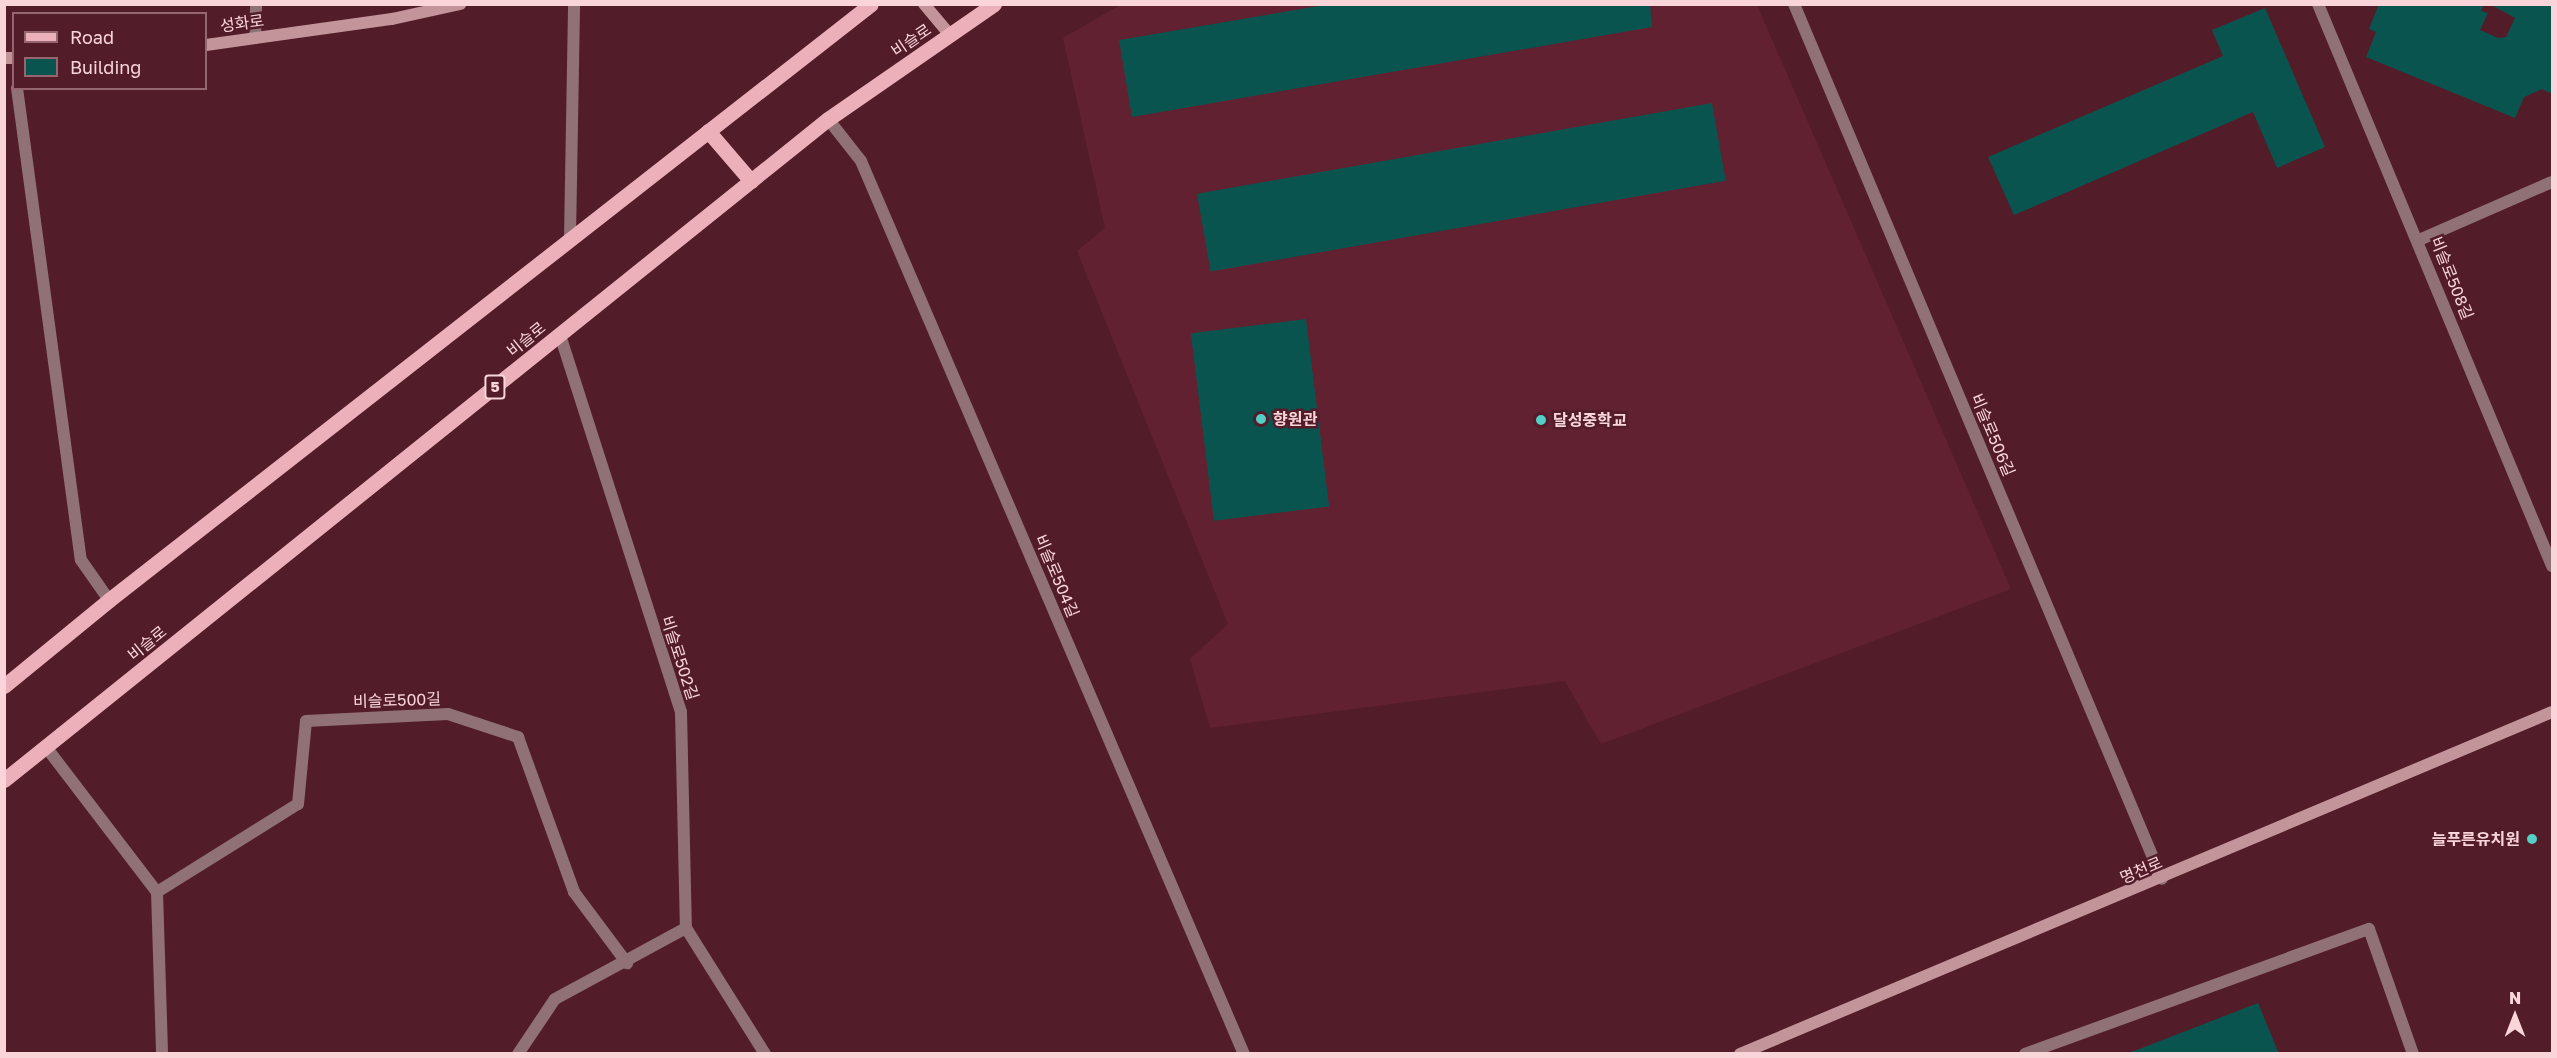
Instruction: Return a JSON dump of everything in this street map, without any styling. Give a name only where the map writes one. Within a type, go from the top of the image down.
[{"type":"main road","points":[[4,686],[109,600],[871,4]]},
{"type":"main road","name":"비슬로","points":[[4,780],[828,119],[994,4]]},
{"type":"main road","points":[[708,130],[752,181]]},
{"type":"street","points":[[255,38],[256,4]]},
{"type":"street","name":"성화로","points":[[207,45],[392,19],[460,4]]},
{"type":"street","points":[[570,238],[574,4]]},
{"type":"street","points":[[924,4],[950,35]]},
{"type":"street","name":"비슬로506길","points":[[1794,4],[2162,879]]},
{"type":"street","name":"비슬로508길","points":[[2318,4],[2419,240],[2553,566]]},
{"type":"street","points":[[16,90],[81,560],[109,600]]},
{"type":"street","name":"비슬로504길","points":[[828,119],[861,161],[1244,1053]]},
{"type":"street","points":[[2419,240],[2553,182]]},
{"type":"street","name":"비슬로502길","points":[[560,335],[681,712],[686,928]]},
{"type":"street","name":"명천로","points":[[1740,1053],[2162,879],[2553,712]]},
{"type":"street","name":"비슬로500길","points":[[157,892],[298,804],[306,721],[448,714],[518,737],[574,892],[627,963]]},
{"type":"street","points":[[46,747],[157,892],[162,1053]]},
{"type":"street","points":[[518,1053],[555,999],[627,963],[686,928],[765,1053]]},
{"type":"street","points":[[2025,1053],[2369,929],[2413,1053]]},
{"type":"shaded area","name":"달성중학교","points":[[1122,4],[1757,5],[2011,589],[1601,744],[1565,681],[1210,728],[1190,659],[1228,624],[1077,251],[1105,228],[1063,38]]},
{"type":"building","points":[[1330,4],[1650,4],[1652,27],[1132,117],[1119,40]]},
{"type":"building","points":[[2379,4],[2484,4],[2481,11],[2488,13],[2480,30],[2498,38],[2506,37],[2515,18],[2490,4],[2552,4],[2552,94],[2542,89],[2524,97],[2515,118],[2366,57],[2376,32],[2369,29]]},
{"type":"building","points":[[2265,8],[2325,147],[2277,168],[2253,112],[2014,215],[1988,157],[2223,56],[2212,30]]},
{"type":"building","points":[[1712,103],[1726,181],[1211,272],[1197,194]]},
{"type":"building","name":"향원관","points":[[1306,319],[1329,507],[1214,521],[1191,333]]},
{"type":"building","points":[[2258,1003],[2279,1054],[2129,1054],[2129,1053]]},
{"type":"place","name":"향원관","points":[[1261,419]]},
{"type":"place","name":"달성중학교","points":[[1541,420]]},
{"type":"place","name":"늘푸른유치원","points":[[2532,839]]}]
